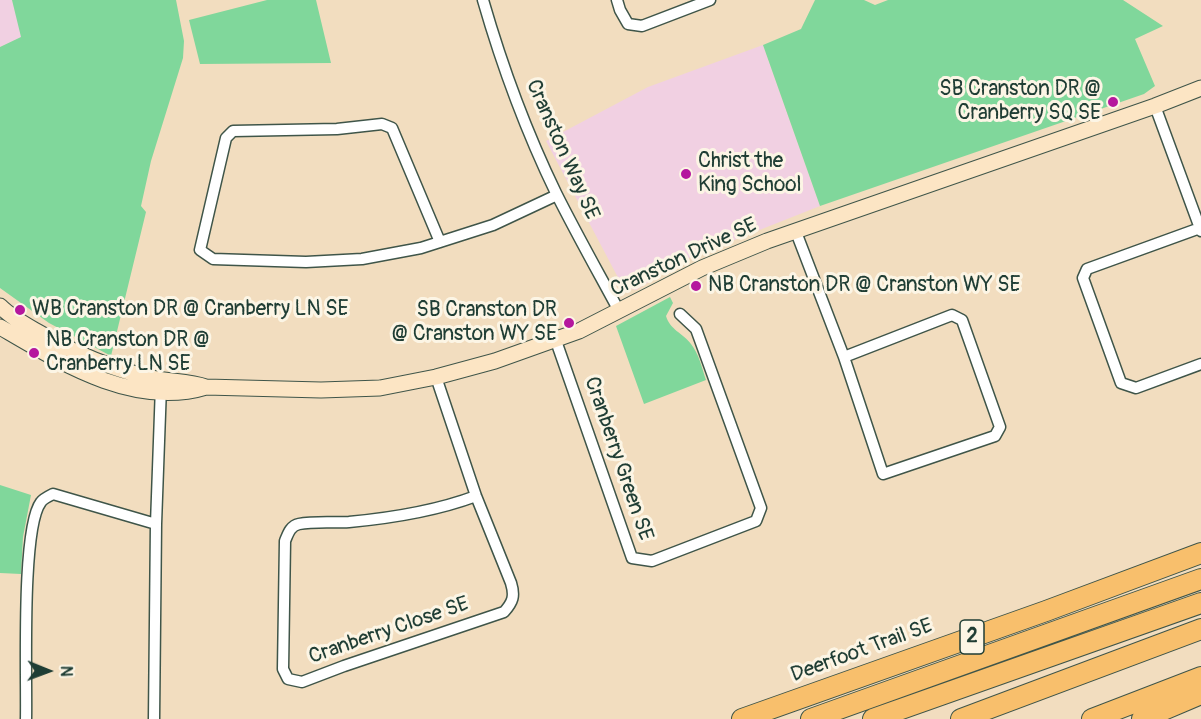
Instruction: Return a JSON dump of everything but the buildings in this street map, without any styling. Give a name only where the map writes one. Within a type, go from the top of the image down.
[{"type":"highway","name":"Deerfoot Trail SE","points":[[742,719],[1046,611],[1201,553]]},
{"type":"highway","points":[[811,719],[1201,579]]},
{"type":"highway","name":"2","points":[[873,719],[1201,603]]},
{"type":"highway","points":[[961,719],[1201,629]]},
{"type":"highway","points":[[1092,719],[1201,677]]},
{"type":"highway","points":[[1142,719],[1201,694]]},
{"type":"street","name":"Cranston Way SE","points":[[483,0],[498,51],[521,113],[557,195],[619,311]]},
{"type":"street","points":[[617,0],[628,24],[642,26],[710,0]]},
{"type":"street","name":"Cranston Drive SE","points":[[2,318],[86,357],[138,375],[161,386],[192,382],[206,387],[321,390],[380,388],[436,377],[556,341],[702,268],[796,232],[1201,88]]},
{"type":"street","points":[[1155,106],[1201,230],[1088,268],[1083,278],[1121,383],[1136,388],[1201,364]]},
{"type":"street","points":[[440,242],[392,128],[382,124],[336,129],[233,131],[226,138],[200,250],[213,259],[306,262],[362,260],[440,242],[493,225],[557,195]]},
{"type":"street","points":[[796,232],[844,357],[884,474],[995,436],[1000,427],[962,320],[952,315],[844,357]]},
{"type":"street","name":"Cranberry Green SE","points":[[556,341],[632,558],[652,561],[756,521],[761,508],[696,329],[680,314]]},
{"type":"street","name":"Cranberry Close SE","points":[[436,377],[476,496],[514,592],[512,602],[504,612],[302,682],[288,679],[283,669],[285,541],[289,530],[297,524],[351,522],[406,515],[458,503],[476,496]]},
{"type":"street","points":[[154,719],[156,524],[161,386]]},
{"type":"street","points":[[26,719],[28,564],[32,525],[41,501],[53,494],[156,524]]},
{"type":"shaded area","points":[[0,0],[12,0],[22,37],[0,47]]},
{"type":"shaded area","name":"Christ the King School","points":[[763,45],[820,206],[684,260],[636,290],[623,287],[546,141],[648,87]]},
{"type":"green space","points":[[12,0],[176,0],[184,41],[183,58],[151,161],[141,206],[146,212],[111,356],[49,323],[0,288],[0,47],[21,37]]},
{"type":"green space","points":[[267,0],[316,0],[331,63],[200,64],[189,20]]},
{"type":"green space","points":[[815,0],[864,0],[875,5],[888,0],[1123,0],[1163,26],[1135,39],[1155,86],[1144,94],[820,206],[763,45],[801,29]]},
{"type":"green space","points":[[670,297],[673,303],[666,316],[668,321],[694,348],[706,380],[644,404],[616,326]]},
{"type":"green space","points":[[0,485],[31,495],[23,537],[21,574],[0,573]]},
{"type":"place","name":"SB Cranston DR @ Cranberry SQ SE","points":[[1113,102]]},
{"type":"place","name":"Christ the King School","points":[[686,174]]},
{"type":"place","name":"NB Cranston DR @ Cranston WY SE","points":[[696,286]]},
{"type":"place","name":"WB Cranston DR @ Cranberry LN SE","points":[[20,310]]},
{"type":"place","name":"SB Cranston DR @ Cranston WY SE","points":[[569,323]]},
{"type":"place","name":"NB Cranston DR @ Cranberry LN SE","points":[[34,353]]}]
